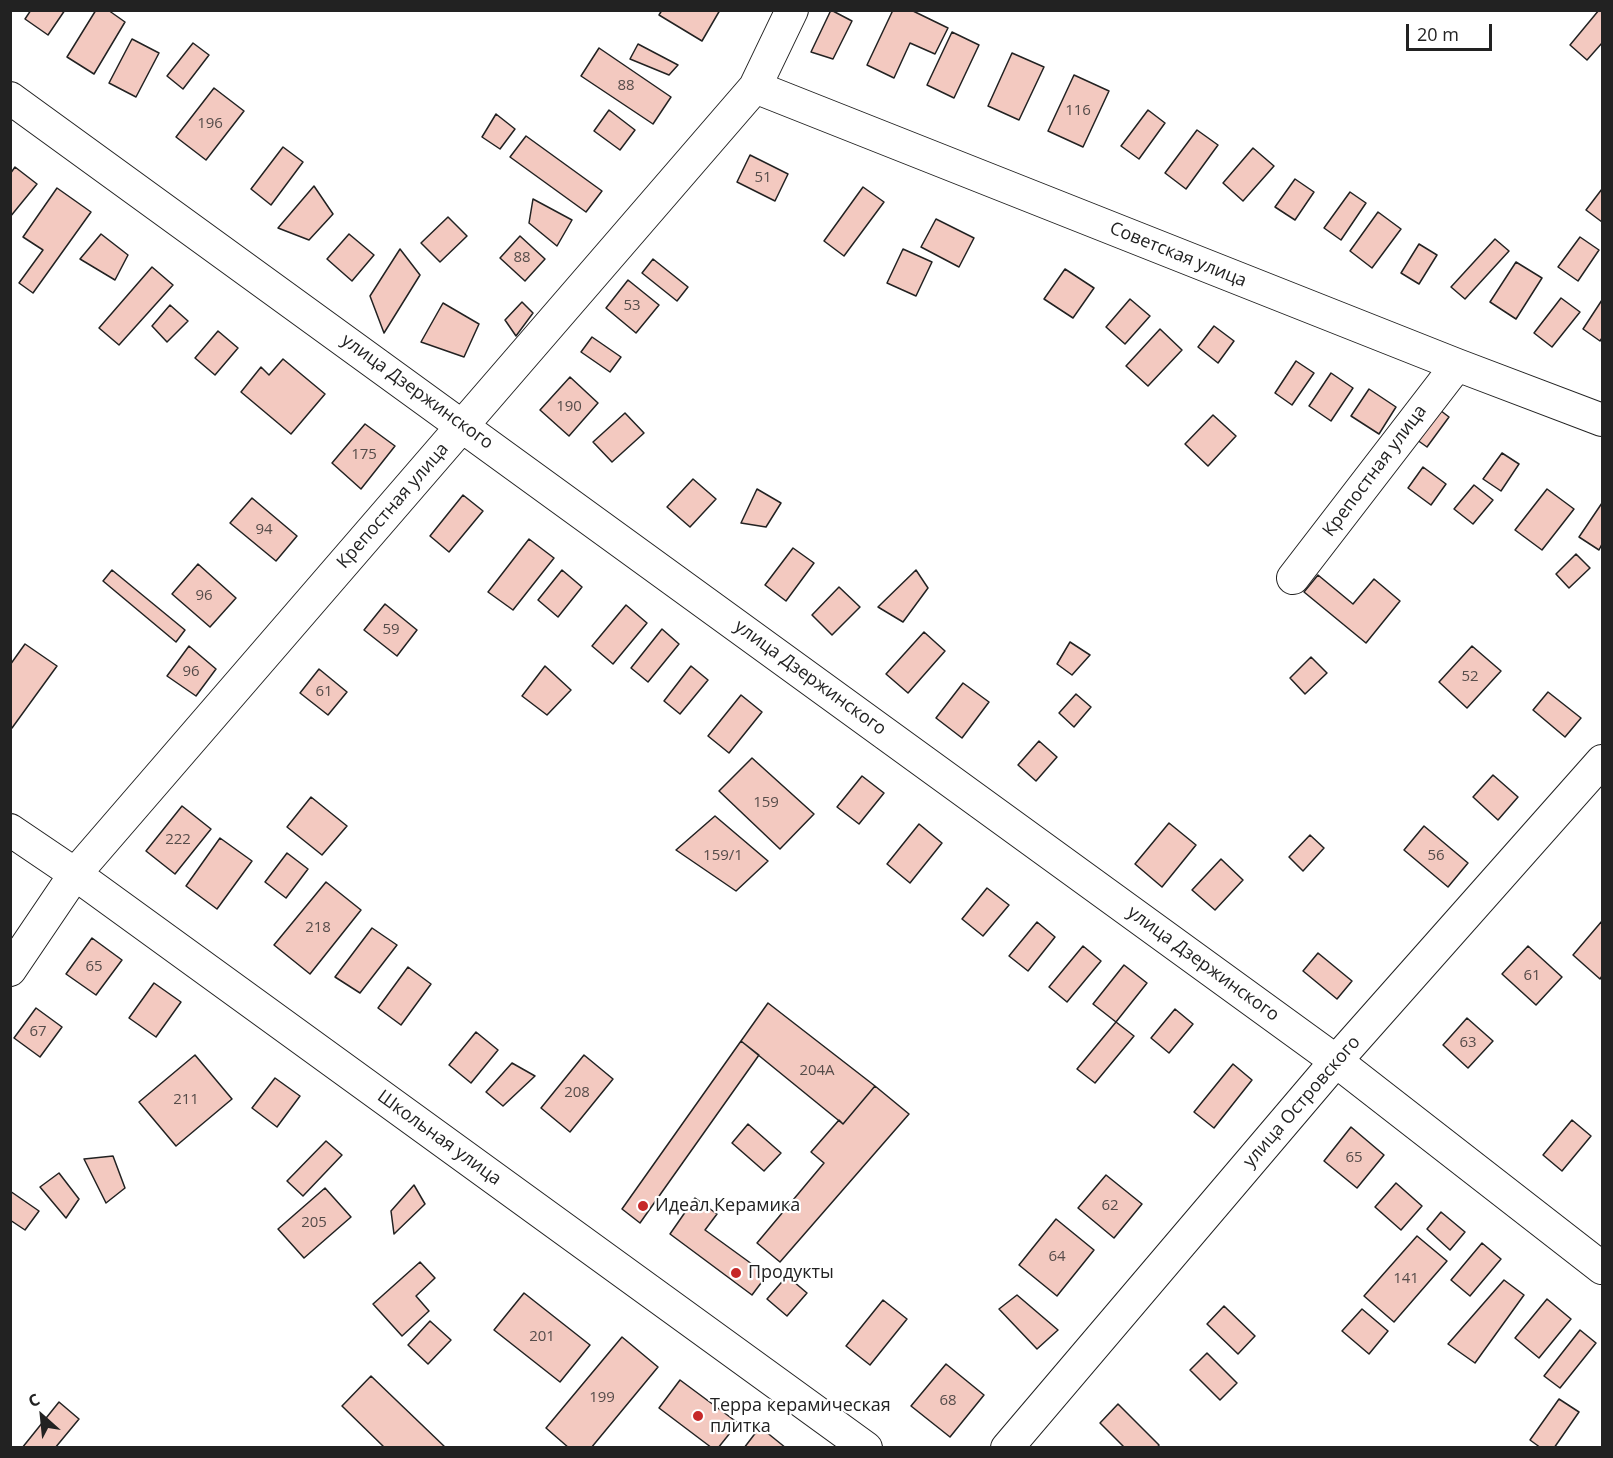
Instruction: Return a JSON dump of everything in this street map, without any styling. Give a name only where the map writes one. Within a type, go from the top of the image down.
[{"type":"street","name":"Крепостная улица","points":[[10,970],[75,874],[755,87],[792,10]]},
{"type":"street","name":"Советская улица","points":[[755,87],[1457,365],[1602,420]]},
{"type":"street","name":"улица Дзержинского","points":[[10,98],[1336,1061],[1602,1268]]},
{"type":"street","name":"Крепостная улица","points":[[1293,578],[1457,365]]},
{"type":"street","name":"улица Островского","points":[[1007,1448],[1336,1061],[1602,761]]},
{"type":"street","name":"Школьная улица","points":[[10,830],[75,874],[866,1448]]},
{"type":"building","points":[[31,10],[65,10],[48,35],[25,19]]},
{"type":"building","points":[[96,10],[108,10],[125,22],[94,74],[67,57]]},
{"type":"building","points":[[662,10],[720,10],[702,41],[659,15]]},
{"type":"building","points":[[831,10],[852,21],[833,59],[811,52]]},
{"type":"building","points":[[893,10],[911,10],[948,28],[935,54],[910,43],[894,78],[867,65]]},
{"type":"building","points":[[1599,10],[1602,10],[1602,43],[1587,60],[1570,45]]},
{"type":"building","points":[[952,32],[979,45],[954,98],[927,85]]},
{"type":"building","points":[[132,39],[159,53],[136,97],[109,83]]},
{"type":"building","points":[[193,43],[209,55],[183,89],[167,76]]},
{"type":"building","points":[[638,44],[678,65],[669,75],[630,59]]},
{"type":"building","points":[[599,48],[671,97],[653,124],[581,76]]},
{"type":"building","points":[[1012,53],[1044,67],[1019,120],[988,106]]},
{"type":"building","points":[[1074,75],[1109,91],[1083,147],[1048,131]]},
{"type":"building","points":[[214,88],[244,111],[206,160],[176,137]]},
{"type":"building","points":[[609,110],[635,130],[620,150],[594,131]]},
{"type":"building","points":[[1148,110],[1165,123],[1139,159],[1121,146]]},
{"type":"building","points":[[496,114],[515,129],[500,149],[482,137]]},
{"type":"building","points":[[1197,130],[1218,145],[1186,189],[1165,173]]},
{"type":"building","points":[[526,136],[602,191],[586,212],[510,157]]},
{"type":"building","points":[[283,147],[303,162],[271,205],[251,189]]},
{"type":"building","points":[[1253,148],[1274,166],[1243,201],[1223,183]]},
{"type":"building","points":[[750,155],[788,174],[775,201],[737,182]]},
{"type":"building","points":[[15,167],[37,184],[10,217],[10,174]]},
{"type":"building","points":[[1295,179],[1314,192],[1295,220],[1275,207]]},
{"type":"building","points":[[314,186],[333,214],[309,240],[278,228]]},
{"type":"building","points":[[863,187],[884,202],[844,256],[824,241]]},
{"type":"building","points":[[57,188],[91,212],[33,293],[19,283],[43,250],[23,237]]},
{"type":"building","points":[[1602,189],[1602,222],[1586,210]]},
{"type":"building","points":[[1350,192],[1366,203],[1341,240],[1324,228]]},
{"type":"building","points":[[533,199],[572,220],[557,246],[529,223]]},
{"type":"building","points":[[1378,212],[1401,229],[1372,268],[1350,251]]},
{"type":"building","points":[[448,217],[467,236],[440,262],[421,243]]},
{"type":"building","points":[[936,219],[974,238],[959,267],[921,247]]},
{"type":"building","points":[[101,234],[128,255],[115,280],[80,259]]},
{"type":"building","points":[[349,234],[374,255],[352,281],[327,259]]},
{"type":"building","points":[[520,236],[545,259],[525,281],[500,258]]},
{"type":"building","points":[[1580,237],[1599,250],[1578,281],[1558,267]]},
{"type":"building","points":[[1495,239],[1509,251],[1465,299],[1451,287]]},
{"type":"building","points":[[1419,244],[1437,255],[1419,284],[1401,273]]},
{"type":"building","points":[[400,249],[420,275],[384,333],[370,296]]},
{"type":"building","points":[[903,249],[932,262],[916,296],[887,283]]},
{"type":"building","points":[[653,259],[688,287],[677,301],[642,273]]},
{"type":"building","points":[[1516,262],[1542,278],[1516,319],[1490,302]]},
{"type":"building","points":[[152,267],[173,285],[119,345],[99,328]]},
{"type":"building","points":[[1065,269],[1094,288],[1073,318],[1044,299]]},
{"type":"building","points":[[628,280],[659,305],[636,333],[606,308]]},
{"type":"building","points":[[1561,298],[1580,312],[1552,347],[1534,333]]},
{"type":"building","points":[[1130,299],[1150,316],[1125,344],[1106,327]]},
{"type":"building","points":[[1602,300],[1602,338],[1600,341],[1583,329]]},
{"type":"building","points":[[522,302],[533,313],[516,336],[505,320]]},
{"type":"building","points":[[443,303],[479,324],[464,357],[421,342]]},
{"type":"building","points":[[170,305],[188,321],[167,342],[152,326]]},
{"type":"building","points":[[1214,326],[1234,341],[1218,363],[1198,347]]},
{"type":"building","points":[[1160,329],[1182,350],[1148,386],[1126,366]]},
{"type":"building","points":[[218,331],[238,348],[215,375],[195,358]]},
{"type":"building","points":[[592,337],[621,357],[610,372],[581,352]]},
{"type":"building","points":[[283,359],[325,394],[291,434],[241,392],[261,367],[269,375]]},
{"type":"building","points":[[1296,361],[1314,373],[1292,405],[1275,393]]},
{"type":"building","points":[[1331,373],[1353,388],[1331,421],[1309,406]]},
{"type":"building","points":[[570,377],[598,403],[569,436],[540,410]]},
{"type":"building","points":[[1369,389],[1396,407],[1379,434],[1351,416]]},
{"type":"building","points":[[1432,404],[1449,417],[1427,447],[1410,435]]},
{"type":"building","points":[[625,413],[644,433],[612,462],[593,442]]},
{"type":"building","points":[[1213,415],[1236,436],[1208,466],[1185,444]]},
{"type":"building","points":[[365,424],[395,446],[361,489],[332,463]]},
{"type":"building","points":[[1502,453],[1519,464],[1501,491],[1483,479]]},
{"type":"building","points":[[1423,467],[1446,484],[1431,505],[1408,488]]},
{"type":"building","points":[[693,479],[716,499],[690,527],[667,507]]},
{"type":"building","points":[[1474,485],[1493,500],[1473,524],[1454,509]]},
{"type":"building","points":[[757,489],[781,503],[766,527],[741,523]]},
{"type":"building","points":[[1547,489],[1574,509],[1542,550],[1515,530]]},
{"type":"building","points":[[463,495],[483,511],[449,552],[430,536]]},
{"type":"building","points":[[252,498],[297,536],[276,561],[230,523]]},
{"type":"building","points":[[1602,503],[1602,544],[1599,550],[1579,537]]},
{"type":"building","points":[[529,539],[554,558],[513,610],[488,592]]},
{"type":"building","points":[[793,548],[814,563],[786,601],[765,585]]},
{"type":"building","points":[[1576,554],[1590,568],[1569,588],[1556,574]]},
{"type":"building","points":[[198,564],[236,598],[210,627],[172,594]]},
{"type":"building","points":[[112,570],[185,630],[176,642],[103,581]]},
{"type":"building","points":[[562,570],[582,587],[558,617],[538,600]]},
{"type":"building","points":[[916,570],[928,588],[903,622],[878,607]]},
{"type":"building","points":[[1318,575],[1353,604],[1374,579],[1400,601],[1366,643],[1304,592]]},
{"type":"building","points":[[839,587],[860,607],[832,635],[812,615]]},
{"type":"building","points":[[385,604],[417,630],[397,656],[364,630]]},
{"type":"building","points":[[626,605],[647,623],[613,664],[592,646]]},
{"type":"building","points":[[662,629],[679,644],[648,682],[631,668]]},
{"type":"building","points":[[924,632],[945,651],[908,693],[886,674]]},
{"type":"building","points":[[1070,642],[1090,655],[1072,675],[1057,664]]},
{"type":"building","points":[[25,644],[57,666],[12,728],[10,727],[10,665]]},
{"type":"building","points":[[189,646],[216,669],[196,696],[167,676]]},
{"type":"building","points":[[1472,646],[1501,671],[1467,708],[1439,682]]},
{"type":"building","points":[[1311,657],[1327,673],[1305,694],[1290,678]]},
{"type":"building","points":[[545,666],[571,690],[547,715],[522,696]]},
{"type":"building","points":[[691,666],[708,680],[680,714],[664,701]]},
{"type":"building","points":[[319,669],[347,692],[328,715],[300,693]]},
{"type":"building","points":[[963,683],[989,702],[962,738],[936,718]]},
{"type":"building","points":[[1548,692],[1581,718],[1565,737],[1533,710]]},
{"type":"building","points":[[1076,694],[1091,707],[1074,727],[1059,713]]},
{"type":"building","points":[[741,695],[762,712],[729,753],[708,736]]},
{"type":"building","points":[[1039,741],[1057,757],[1036,781],[1018,765]]},
{"type":"building","points":[[752,758],[814,814],[780,849],[719,791]]},
{"type":"building","points":[[1493,775],[1518,797],[1498,820],[1473,797]]},
{"type":"building","points":[[862,776],[884,793],[859,824],[837,807]]},
{"type":"building","points":[[311,797],[347,826],[322,855],[287,827]]},
{"type":"building","points":[[182,806],[211,829],[175,874],[146,851]]},
{"type":"building","points":[[715,816],[768,861],[736,891],[676,850]]},
{"type":"building","points":[[1169,823],[1196,845],[1162,887],[1135,864]]},
{"type":"building","points":[[919,824],[942,843],[910,883],[887,864]]},
{"type":"building","points":[[1424,826],[1468,863],[1448,887],[1404,850]]},
{"type":"building","points":[[1310,835],[1324,848],[1303,871],[1289,857]]},
{"type":"building","points":[[220,838],[252,861],[217,909],[186,886]]},
{"type":"building","points":[[287,853],[308,869],[286,898],[265,882]]},
{"type":"building","points":[[1221,859],[1243,880],[1215,910],[1192,890]]},
{"type":"building","points":[[326,882],[361,910],[310,974],[274,945]]},
{"type":"building","points":[[987,888],[1009,905],[983,936],[962,919]]},
{"type":"building","points":[[1602,921],[1602,976],[1600,979],[1573,955]]},
{"type":"building","points":[[1037,922],[1055,937],[1028,971],[1009,956]]},
{"type":"building","points":[[372,928],[397,945],[360,993],[335,977]]},
{"type":"building","points":[[92,938],[122,960],[96,995],[66,974]]},
{"type":"building","points":[[1083,946],[1101,961],[1067,1002],[1049,987]]},
{"type":"building","points":[[1528,946],[1562,977],[1536,1005],[1502,974]]},
{"type":"building","points":[[1318,953],[1352,981],[1337,999],[1303,971]]},
{"type":"building","points":[[1124,965],[1147,983],[1116,1022],[1093,1004]]},
{"type":"building","points":[[408,967],[431,984],[401,1025],[378,1008]]},
{"type":"building","points":[[154,983],[181,1002],[156,1037],[129,1018]]},
{"type":"building","points":[[768,1003],[875,1086],[843,1124],[741,1041]]},
{"type":"building","points":[[36,1008],[62,1027],[40,1057],[14,1038]]},
{"type":"building","points":[[1175,1009],[1193,1024],[1169,1053],[1151,1038]]},
{"type":"building","points":[[1467,1018],[1493,1041],[1468,1068],[1443,1045]]},
{"type":"building","points":[[1116,1022],[1134,1036],[1095,1083],[1077,1069]]},
{"type":"building","points":[[476,1032],[498,1050],[471,1083],[449,1065]]},
{"type":"building","points":[[741,1041],[759,1055],[640,1223],[622,1209]]},
{"type":"building","points":[[195,1055],[232,1099],[176,1146],[139,1102]]},
{"type":"building","points":[[584,1055],[613,1079],[570,1132],[541,1108]]},
{"type":"building","points":[[512,1063],[535,1076],[503,1106],[486,1092]]},
{"type":"building","points":[[1233,1064],[1252,1080],[1214,1128],[1194,1112]]},
{"type":"building","points":[[275,1078],[300,1096],[277,1127],[252,1108]]},
{"type":"building","points":[[875,1086],[909,1114],[780,1262],[757,1243],[824,1163],[811,1152],[839,1120],[843,1124]]},
{"type":"building","points":[[1572,1120],[1591,1136],[1562,1171],[1543,1155]]},
{"type":"building","points":[[748,1124],[781,1153],[764,1171],[732,1143]]},
{"type":"building","points":[[1351,1127],[1384,1155],[1357,1188],[1324,1161]]},
{"type":"building","points":[[326,1141],[342,1155],[303,1196],[287,1181]]},
{"type":"building","points":[[113,1156],[125,1188],[106,1203],[84,1159]]},
{"type":"building","points":[[59,1173],[79,1199],[66,1218],[40,1187]]},
{"type":"building","points":[[1106,1175],[1142,1204],[1114,1238],[1078,1208]]},
{"type":"building","points":[[1396,1183],[1422,1206],[1401,1230],[1375,1207]]},
{"type":"building","points":[[414,1185],[425,1204],[394,1234],[391,1211]]},
{"type":"building","points":[[325,1188],[351,1217],[304,1258],[278,1229]]},
{"type":"building","points":[[10,1191],[39,1211],[25,1230],[10,1220]]},
{"type":"building","points":[[695,1198],[717,1214],[705,1230],[767,1275],[752,1295],[670,1234]]},
{"type":"building","points":[[1441,1212],[1465,1232],[1450,1250],[1427,1229]]},
{"type":"building","points":[[1056,1219],[1094,1250],[1057,1296],[1019,1265]]},
{"type":"building","points":[[1417,1236],[1447,1261],[1394,1322],[1364,1296]]},
{"type":"building","points":[[1482,1243],[1501,1259],[1470,1296],[1451,1280]]},
{"type":"building","points":[[420,1262],[435,1278],[416,1296],[429,1311],[402,1336],[373,1304]]},
{"type":"building","points":[[787,1276],[807,1293],[787,1316],[767,1299]]},
{"type":"building","points":[[1504,1280],[1524,1295],[1475,1363],[1448,1344]]},
{"type":"building","points":[[524,1293],[590,1345],[560,1382],[494,1330]]},
{"type":"building","points":[[1017,1295],[1058,1330],[1037,1349],[999,1309]]},
{"type":"building","points":[[1547,1299],[1571,1319],[1539,1358],[1515,1338]]},
{"type":"building","points":[[883,1300],[907,1319],[870,1365],[846,1346]]},
{"type":"building","points":[[1224,1306],[1255,1336],[1238,1354],[1207,1324]]},
{"type":"building","points":[[1362,1309],[1388,1331],[1369,1354],[1342,1331]]},
{"type":"building","points":[[430,1321],[451,1340],[428,1364],[408,1345]]},
{"type":"building","points":[[1580,1330],[1596,1343],[1560,1388],[1544,1376]]},
{"type":"building","points":[[622,1337],[658,1367],[591,1448],[569,1448],[546,1428]]},
{"type":"building","points":[[1207,1353],[1237,1383],[1220,1400],[1190,1370]]},
{"type":"building","points":[[946,1364],[984,1395],[950,1437],[911,1406]]},
{"type":"building","points":[[371,1376],[446,1448],[385,1448],[342,1406]]},
{"type":"building","name":"Терра керамическая плитка","points":[[680,1380],[738,1423],[718,1448],[712,1448],[659,1408]]},
{"type":"building","points":[[1559,1399],[1579,1412],[1554,1448],[1541,1448],[1530,1440]]},
{"type":"building","points":[[59,1402],[79,1419],[55,1448],[22,1448]]},
{"type":"building","points":[[1118,1404],[1159,1445],[1157,1448],[1125,1448],[1100,1423]]},
{"type":"building","points":[[760,1427],[786,1448],[744,1448]]},
{"type":"place","name":"Идеал Керамика","points":[[643,1206]]},
{"type":"place","name":"Продукты","points":[[736,1273]]},
{"type":"place","name":"Терра керамическая плитка","points":[[698,1416]]}]
